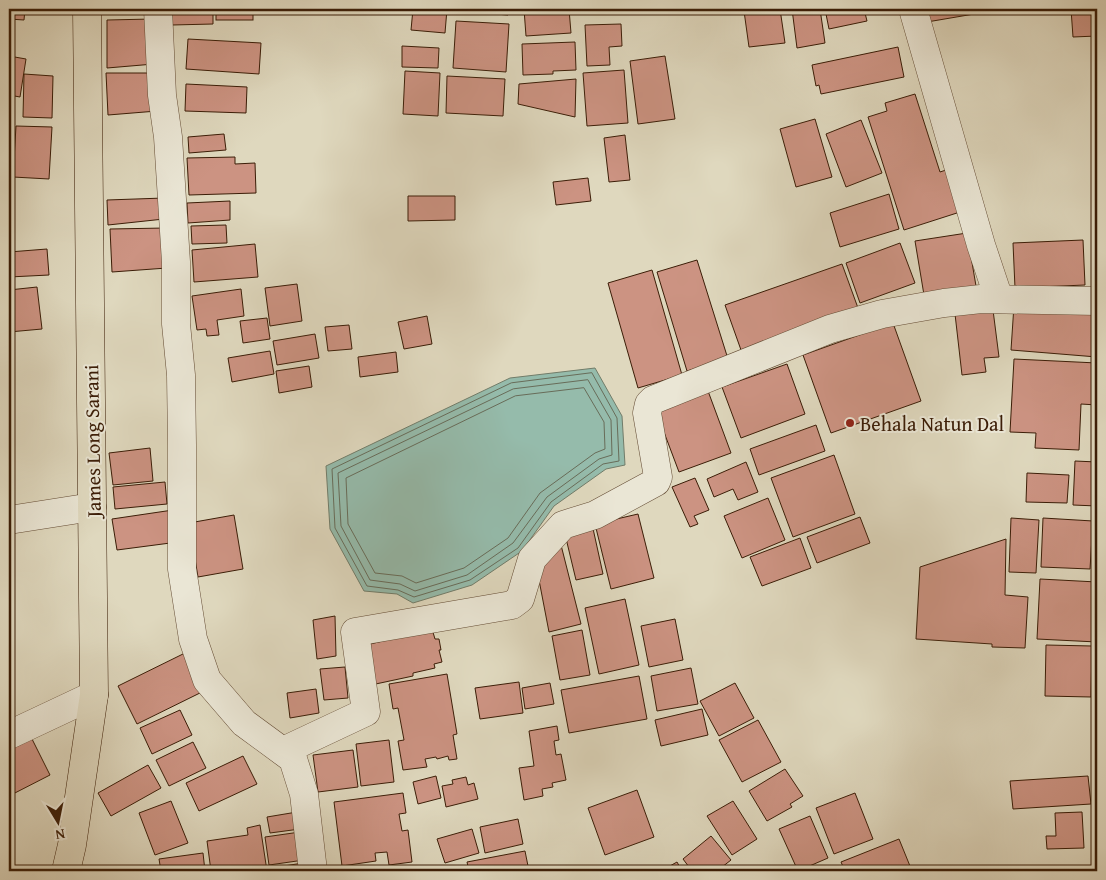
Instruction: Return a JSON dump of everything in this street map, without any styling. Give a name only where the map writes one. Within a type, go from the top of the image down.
[{"type":"main road","name":"James Long Sarani","points":[[66,871],[72,845],[94,695],[87,9]]},
{"type":"street","points":[[158,9],[162,95],[168,137],[176,262],[176,324],[181,376],[182,569],[193,640],[207,680],[244,723],[293,759],[304,794],[313,871]]},
{"type":"street","points":[[913,9],[998,299]]},
{"type":"street","points":[[283,751],[366,712],[355,632],[512,605],[520,599],[532,559],[563,525],[595,515],[656,482],[658,477],[647,413],[649,404],[653,400],[830,329],[882,314],[953,302],[998,299],[1097,301]]},
{"type":"street","points":[[9,520],[92,507]]},
{"type":"street","points":[[9,735],[94,695]]},
{"type":"water","points":[[595,368],[622,416],[625,465],[606,469],[554,506],[522,551],[472,585],[413,603],[397,594],[364,591],[330,529],[326,466],[510,378]]},
{"type":"building","points":[[9,9],[25,9],[24,20],[9,19]]},
{"type":"building","points":[[172,9],[213,9],[213,24],[172,25]]},
{"type":"building","points":[[216,9],[253,9],[253,20],[216,20]]},
{"type":"building","points":[[413,9],[447,9],[445,33],[411,30]]},
{"type":"building","points":[[455,9],[509,9],[508,15],[455,11]]},
{"type":"building","points":[[524,9],[569,9],[571,33],[526,36]]},
{"type":"building","points":[[625,9],[625,10],[583,10]]},
{"type":"building","points":[[780,9],[785,43],[749,47],[744,11]]},
{"type":"building","points":[[792,9],[820,9],[825,43],[797,48]]},
{"type":"building","points":[[825,9],[864,9],[867,21],[829,29]]},
{"type":"building","points":[[925,9],[973,9],[974,14],[927,22]]},
{"type":"building","points":[[1071,9],[1097,9],[1097,36],[1073,37]]},
{"type":"building","points":[[152,19],[154,64],[107,68],[107,20]]},
{"type":"building","points":[[456,21],[509,24],[506,72],[453,68]]},
{"type":"building","points":[[621,24],[622,46],[609,47],[610,65],[587,66],[585,25]]},
{"type":"building","points":[[188,39],[261,43],[259,74],[186,69]]},
{"type":"building","points":[[575,42],[576,70],[553,71],[553,74],[523,75],[522,44]]},
{"type":"building","points":[[402,46],[439,48],[438,68],[402,67]]},
{"type":"building","points":[[898,47],[904,77],[821,94],[819,85],[816,86],[812,65]]},
{"type":"building","points":[[9,56],[26,59],[20,97],[9,95]]},
{"type":"building","points":[[665,56],[675,119],[638,124],[630,61]]},
{"type":"building","points":[[624,70],[628,123],[587,126],[583,73]]},
{"type":"building","points":[[405,71],[440,73],[438,116],[403,114]]},
{"type":"building","points":[[106,73],[156,73],[157,111],[108,115]]},
{"type":"building","points":[[24,74],[53,76],[52,118],[23,117]]},
{"type":"building","points":[[447,76],[505,79],[503,116],[446,113]]},
{"type":"building","points":[[576,79],[575,117],[518,104],[519,84]]},
{"type":"building","points":[[186,84],[247,87],[246,113],[185,111]]},
{"type":"building","points":[[915,94],[940,172],[946,170],[960,212],[904,230],[868,117],[887,111],[885,103]]},
{"type":"building","points":[[815,119],[832,177],[796,187],[780,129]]},
{"type":"building","points":[[861,120],[882,173],[846,187],[826,134]]},
{"type":"building","points":[[16,126],[52,127],[49,179],[13,177]]},
{"type":"building","points":[[224,134],[226,150],[189,153],[188,137]]},
{"type":"building","points":[[625,135],[630,180],[609,182],[604,138]]},
{"type":"building","points":[[235,157],[235,164],[255,163],[256,193],[189,195],[187,158]]},
{"type":"building","points":[[588,178],[591,201],[556,205],[553,182]]},
{"type":"building","points":[[889,194],[899,229],[840,247],[830,213]]},
{"type":"building","points":[[408,196],[455,196],[455,220],[408,221]]},
{"type":"building","points":[[164,198],[164,219],[108,225],[107,200]]},
{"type":"building","points":[[230,201],[230,220],[188,223],[187,203]]},
{"type":"building","points":[[226,225],[227,243],[192,244],[191,226]]},
{"type":"building","points":[[165,228],[167,268],[112,272],[110,229]]},
{"type":"building","points":[[967,233],[976,286],[924,295],[915,241]]},
{"type":"building","points":[[1083,240],[1085,285],[1015,288],[1013,243]]},
{"type":"building","points":[[900,243],[915,283],[860,303],[846,263]]},
{"type":"building","points":[[255,244],[258,277],[194,282],[192,250]]},
{"type":"building","points":[[47,249],[49,275],[9,277],[9,252]]},
{"type":"building","points":[[697,260],[728,359],[687,371],[657,272]]},
{"type":"building","points":[[842,264],[858,308],[741,350],[725,305]]},
{"type":"building","points":[[652,270],[682,375],[638,388],[608,283]]},
{"type":"building","points":[[297,284],[302,321],[270,326],[265,288]]},
{"type":"building","points":[[37,287],[42,329],[9,332],[9,290]]},
{"type":"building","points":[[241,289],[244,316],[217,320],[219,335],[207,336],[206,329],[197,330],[192,296]]},
{"type":"building","points":[[1014,305],[1097,311],[1097,357],[1011,350]]},
{"type":"building","points":[[993,310],[999,357],[984,358],[986,372],[962,375],[955,314]]},
{"type":"building","points":[[427,316],[432,344],[404,349],[398,322]]},
{"type":"building","points":[[267,318],[270,339],[243,343],[240,321]]},
{"type":"building","points":[[893,323],[921,401],[831,433],[803,355]]},
{"type":"building","points":[[349,325],[352,349],[328,351],[325,327]]},
{"type":"building","points":[[315,334],[319,358],[277,365],[273,341]]},
{"type":"building","points":[[270,351],[274,374],[232,382],[228,358]]},
{"type":"building","points":[[396,352],[398,372],[360,377],[358,357]]},
{"type":"building","points":[[1014,359],[1097,363],[1097,405],[1081,404],[1079,450],[1035,448],[1036,433],[1010,432]]},
{"type":"building","points":[[787,364],[805,414],[741,438],[722,387]]},
{"type":"building","points":[[309,366],[312,387],[279,393],[276,371]]},
{"type":"building","points":[[708,391],[731,453],[679,472],[656,411]]},
{"type":"building","points":[[816,425],[825,451],[759,475],[750,449]]},
{"type":"building","points":[[150,448],[153,481],[113,485],[109,453]]},
{"type":"building","points":[[834,455],[855,514],[793,537],[771,478]]},
{"type":"building","points":[[1075,461],[1097,462],[1097,506],[1073,505]]},
{"type":"building","points":[[746,462],[758,492],[738,500],[733,489],[714,497],[707,479]]},
{"type":"building","points":[[1027,473],[1069,475],[1067,503],[1026,502]]},
{"type":"building","points":[[695,478],[709,510],[694,516],[698,524],[690,527],[672,487]]},
{"type":"building","points":[[165,482],[167,504],[115,509],[113,487]]},
{"type":"building","points":[[768,498],[785,540],[742,558],[724,516]]},
{"type":"building","points":[[173,510],[178,542],[117,550],[112,519]]},
{"type":"building","points":[[638,514],[654,578],[611,589],[595,524]]},
{"type":"building","points":[[234,515],[243,569],[198,577],[189,523]]},
{"type":"building","points":[[860,517],[870,543],[817,563],[807,537]]},
{"type":"building","points":[[1011,518],[1039,520],[1036,573],[1009,572]]},
{"type":"building","points":[[1043,518],[1093,521],[1090,569],[1041,567]]},
{"type":"building","points":[[592,524],[603,574],[576,580],[564,530]]},
{"type":"building","points":[[800,538],[811,568],[762,586],[750,557]]},
{"type":"building","points":[[1006,539],[1005,595],[1028,597],[1025,648],[992,647],[992,644],[916,639],[920,567]]},
{"type":"building","points":[[561,545],[581,624],[549,632],[539,580],[543,558]]},
{"type":"building","points":[[1040,579],[1097,582],[1097,642],[1037,639]]},
{"type":"building","points":[[625,599],[639,665],[599,674],[585,608]]},
{"type":"building","points":[[335,616],[336,656],[317,659],[313,620]]},
{"type":"building","points":[[675,619],[683,660],[649,667],[641,626]]},
{"type":"building","points":[[432,629],[435,639],[439,639],[442,662],[434,664],[435,668],[413,673],[413,676],[371,685],[362,646]]},
{"type":"building","points":[[582,630],[590,675],[560,680],[552,636]]},
{"type":"building","points":[[1046,645],[1092,646],[1091,697],[1045,696]]},
{"type":"building","points":[[187,652],[206,690],[137,724],[118,686]]},
{"type":"building","points":[[345,667],[348,698],[324,700],[320,669]]},
{"type":"building","points":[[691,668],[698,704],[657,711],[651,676]]},
{"type":"building","points":[[447,674],[457,734],[453,735],[457,759],[449,760],[448,756],[437,759],[436,757],[425,759],[427,767],[403,770],[398,741],[404,740],[398,708],[393,709],[389,684]]},
{"type":"building","points":[[639,676],[647,719],[569,733],[561,690]]},
{"type":"building","points":[[519,682],[523,713],[480,719],[475,688]]},
{"type":"building","points":[[550,683],[554,704],[525,709],[522,688]]},
{"type":"building","points":[[735,683],[754,718],[719,736],[700,701]]},
{"type":"building","points":[[316,689],[319,713],[290,718],[287,693]]},
{"type":"building","points":[[702,709],[708,735],[661,746],[655,720]]},
{"type":"building","points":[[180,710],[192,735],[152,754],[140,728]]},
{"type":"building","points":[[758,720],[781,762],[742,782],[719,740]]},
{"type":"building","points":[[557,726],[559,740],[554,741],[556,755],[561,754],[566,780],[552,783],[553,787],[542,789],[543,796],[524,800],[519,768],[534,766],[529,731]]},
{"type":"building","points":[[30,735],[50,775],[9,796],[9,745]]},
{"type":"building","points":[[389,740],[394,782],[361,786],[356,744]]},
{"type":"building","points":[[193,742],[206,768],[169,786],[156,760]]},
{"type":"building","points":[[353,750],[358,787],[318,792],[313,755]]},
{"type":"building","points":[[243,756],[257,784],[199,811],[186,783]]},
{"type":"building","points":[[148,765],[161,788],[111,816],[98,793]]},
{"type":"building","points":[[785,769],[803,796],[790,804],[792,807],[767,821],[749,791]]},
{"type":"building","points":[[436,776],[441,798],[418,804],[413,782]]},
{"type":"building","points":[[1088,776],[1091,804],[1013,809],[1010,781]]},
{"type":"building","points":[[466,777],[468,785],[474,783],[478,799],[446,807],[442,786],[453,784],[452,780]]},
{"type":"building","points":[[637,790],[654,837],[605,855],[588,808]]},
{"type":"building","points":[[403,793],[406,813],[399,814],[402,831],[408,830],[412,862],[389,865],[387,852],[375,853],[376,861],[342,866],[334,802]]},
{"type":"building","points":[[855,793],[873,839],[834,854],[816,808]]},
{"type":"building","points":[[171,801],[188,843],[155,855],[139,813]]},
{"type":"building","points":[[733,801],[757,839],[732,855],[707,816]]},
{"type":"building","points":[[297,812],[300,829],[270,833],[267,817]]},
{"type":"building","points":[[1082,812],[1084,848],[1047,849],[1046,836],[1056,836],[1055,813]]},
{"type":"building","points":[[810,816],[828,858],[798,871],[779,829]]},
{"type":"building","points":[[518,819],[523,844],[485,853],[480,827]]},
{"type":"building","points":[[260,825],[267,871],[211,871],[207,841],[248,835],[247,828]]},
{"type":"building","points":[[472,829],[479,853],[445,863],[437,839]]},
{"type":"building","points":[[300,832],[304,860],[269,865],[265,837]]},
{"type":"building","points":[[711,836],[731,860],[717,871],[692,871],[683,859]]},
{"type":"building","points":[[899,839],[912,871],[845,871],[841,862]]},
{"type":"building","points":[[525,851],[529,871],[469,871],[467,862]]},
{"type":"building","points":[[203,853],[205,871],[161,871],[159,859]]},
{"type":"building","points":[[677,862],[682,871],[661,871]]},
{"type":"building","points":[[303,863],[305,871],[271,871],[271,868]]},
{"type":"place","name":"Behala Natun Dal","points":[[850,423]]}]
